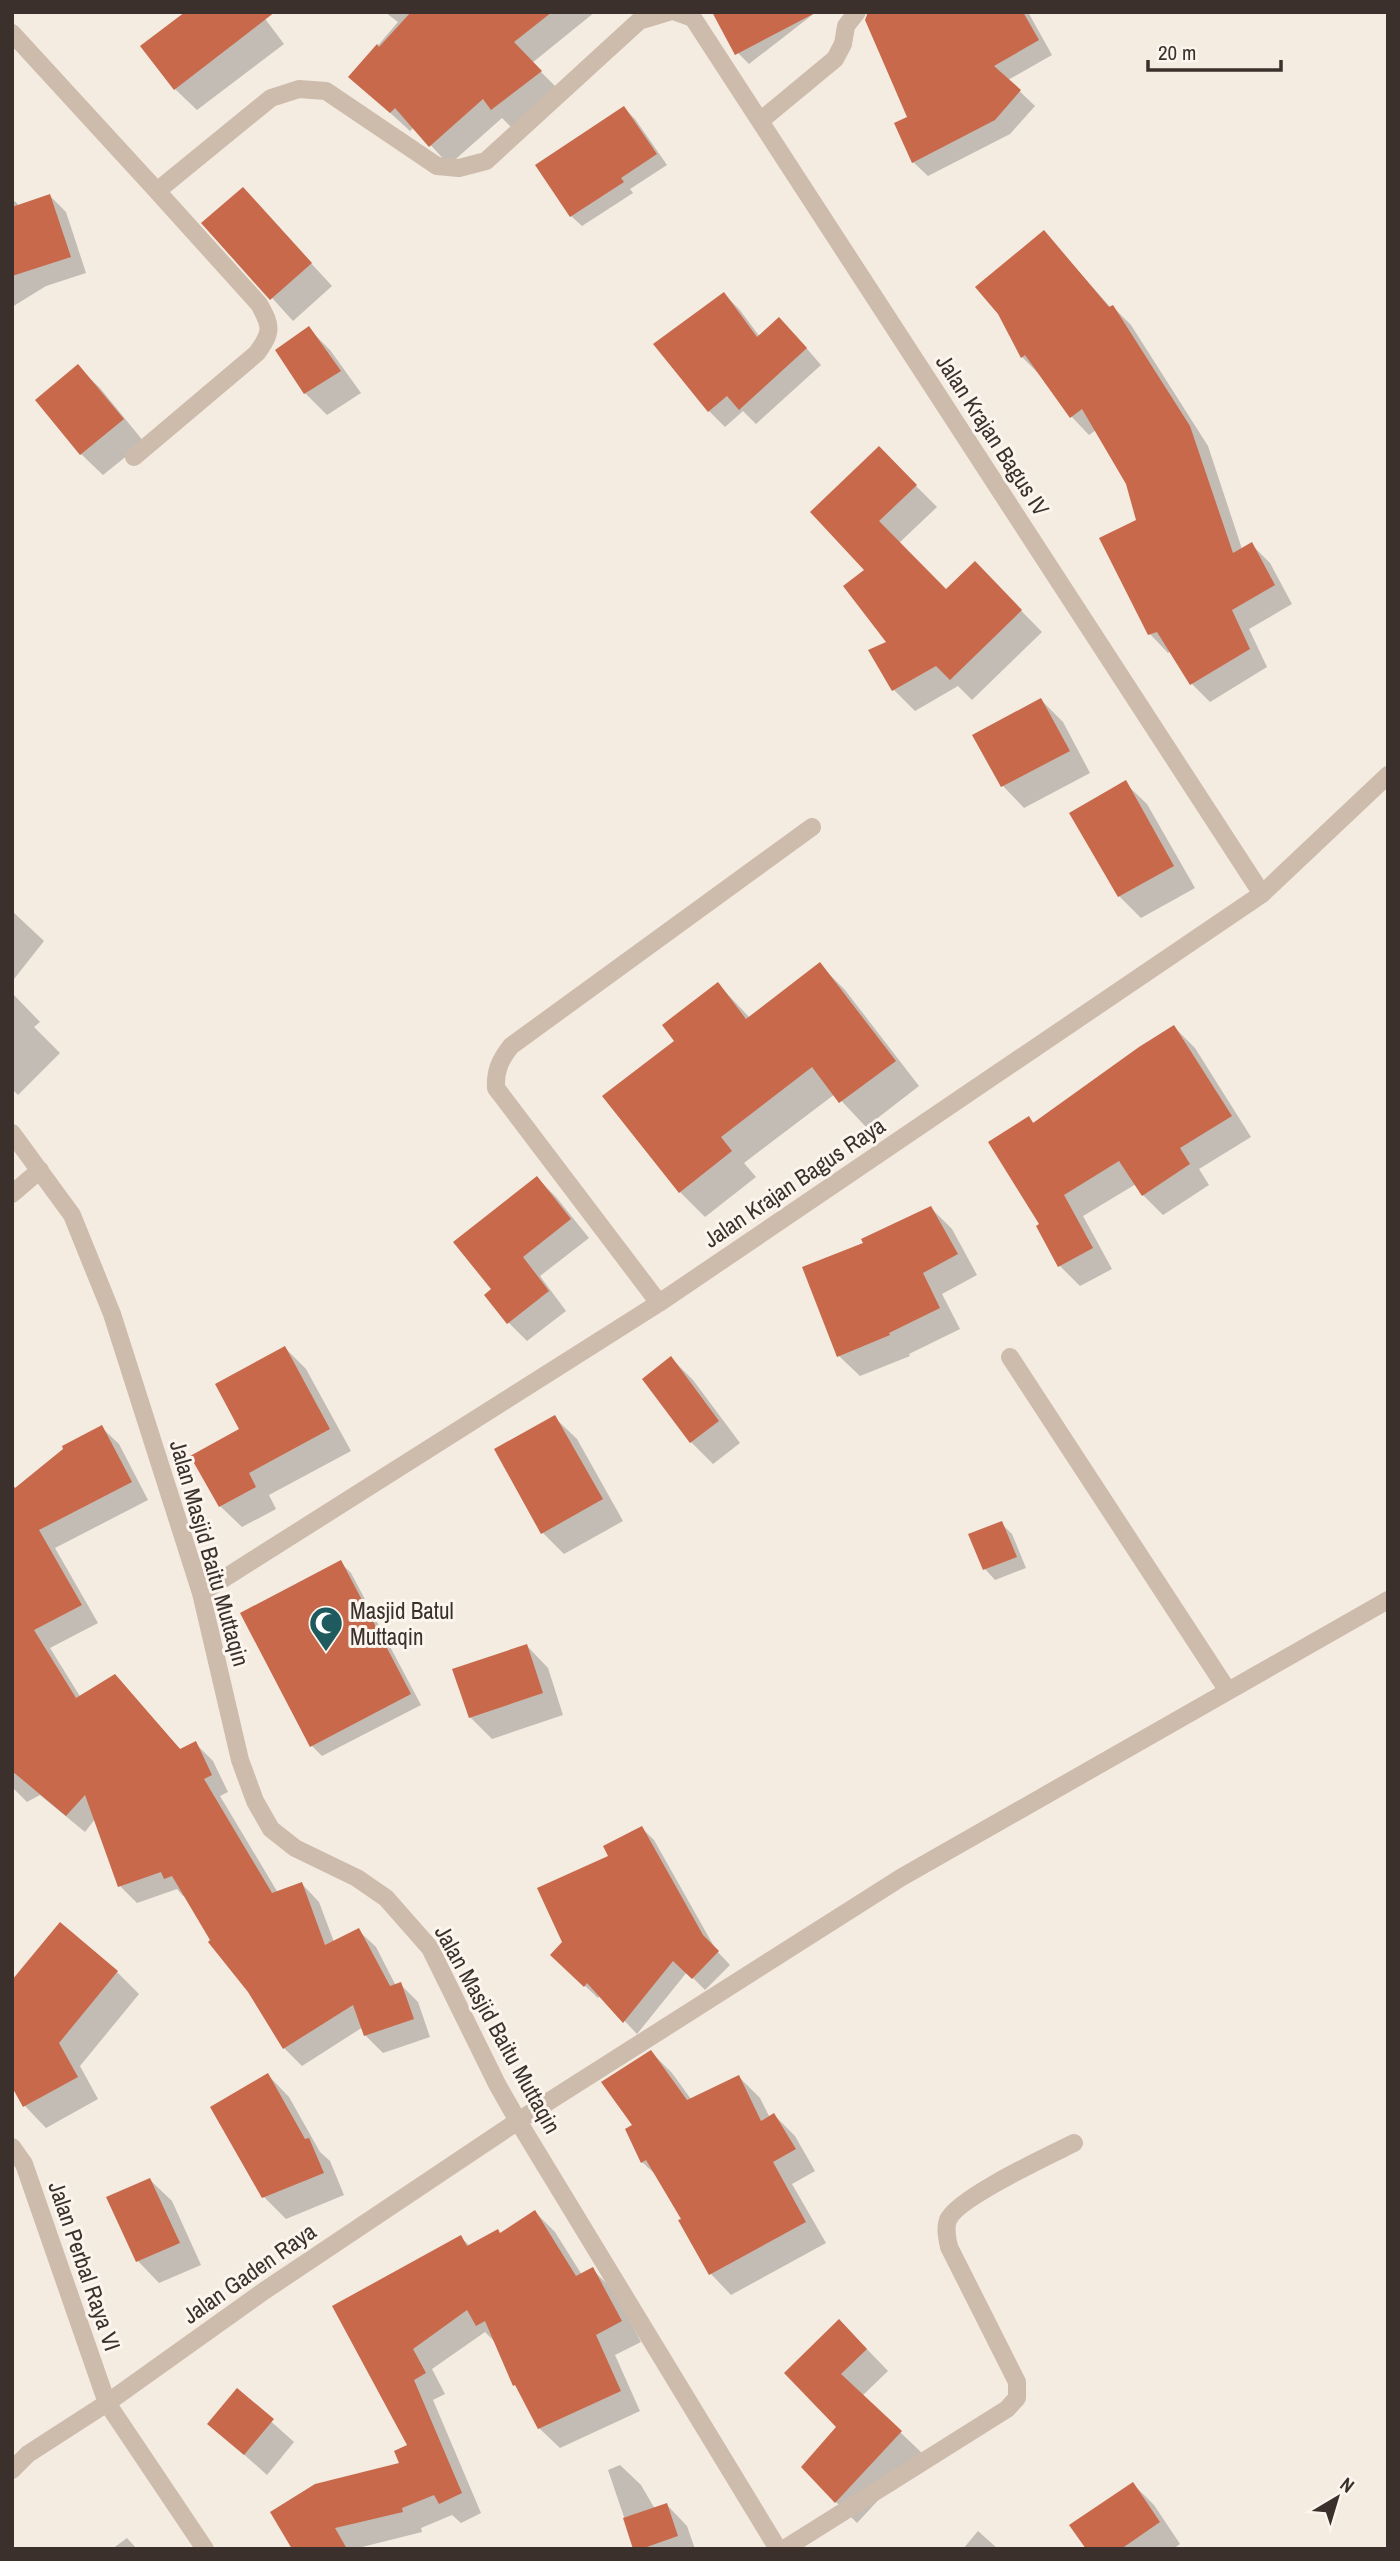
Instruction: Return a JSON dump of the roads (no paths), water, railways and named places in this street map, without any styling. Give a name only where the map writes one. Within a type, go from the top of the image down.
[{"type":"street","points":[[157,191],[271,98],[299,89],[326,91],[437,166],[459,168],[486,160],[639,21],[669,12]]},
{"type":"street","name":"Jalan Krajan Bagus IV","points":[[676,12],[693,18],[1262,894]]},
{"type":"street","points":[[760,121],[835,59],[844,44],[846,26],[857,12]]},
{"type":"street","points":[[12,33],[259,304],[270,322],[268,337],[257,353],[134,457]]},
{"type":"street","name":"Jalan Krajan Bagus Raya","points":[[201,1593],[659,1303],[1262,894],[1388,775]]},
{"type":"street","points":[[659,1303],[496,1088],[495,1074],[501,1059],[511,1046],[812,827]]},
{"type":"street","name":"Jalan Masjid Baitu Muttaqin","points":[[12,1133],[72,1215],[112,1314],[201,1593],[240,1760],[255,1801],[271,1829],[295,1848],[357,1878],[386,1898],[430,1948],[518,2121],[778,2549]]},
{"type":"street","points":[[12,1194],[40,1170]]},
{"type":"street","points":[[1010,1357],[1228,1691]]},
{"type":"street","name":"Jalan Gaden Raya","points":[[12,2470],[28,2454],[107,2403],[264,2291],[518,2121],[902,1877],[1388,1600]]},
{"type":"street","points":[[784,2549],[1007,2409],[1017,2398],[1017,2382],[949,2247],[946,2234],[948,2219],[957,2208],[975,2196],[1074,2143]]},
{"type":"street","name":"Jalan Perbal Raya VI","points":[[12,2147],[24,2164],[107,2403],[205,2549]]},
{"type":"place","name":"Masjid Batul Muttaqin","points":[[326,1653]]}]
